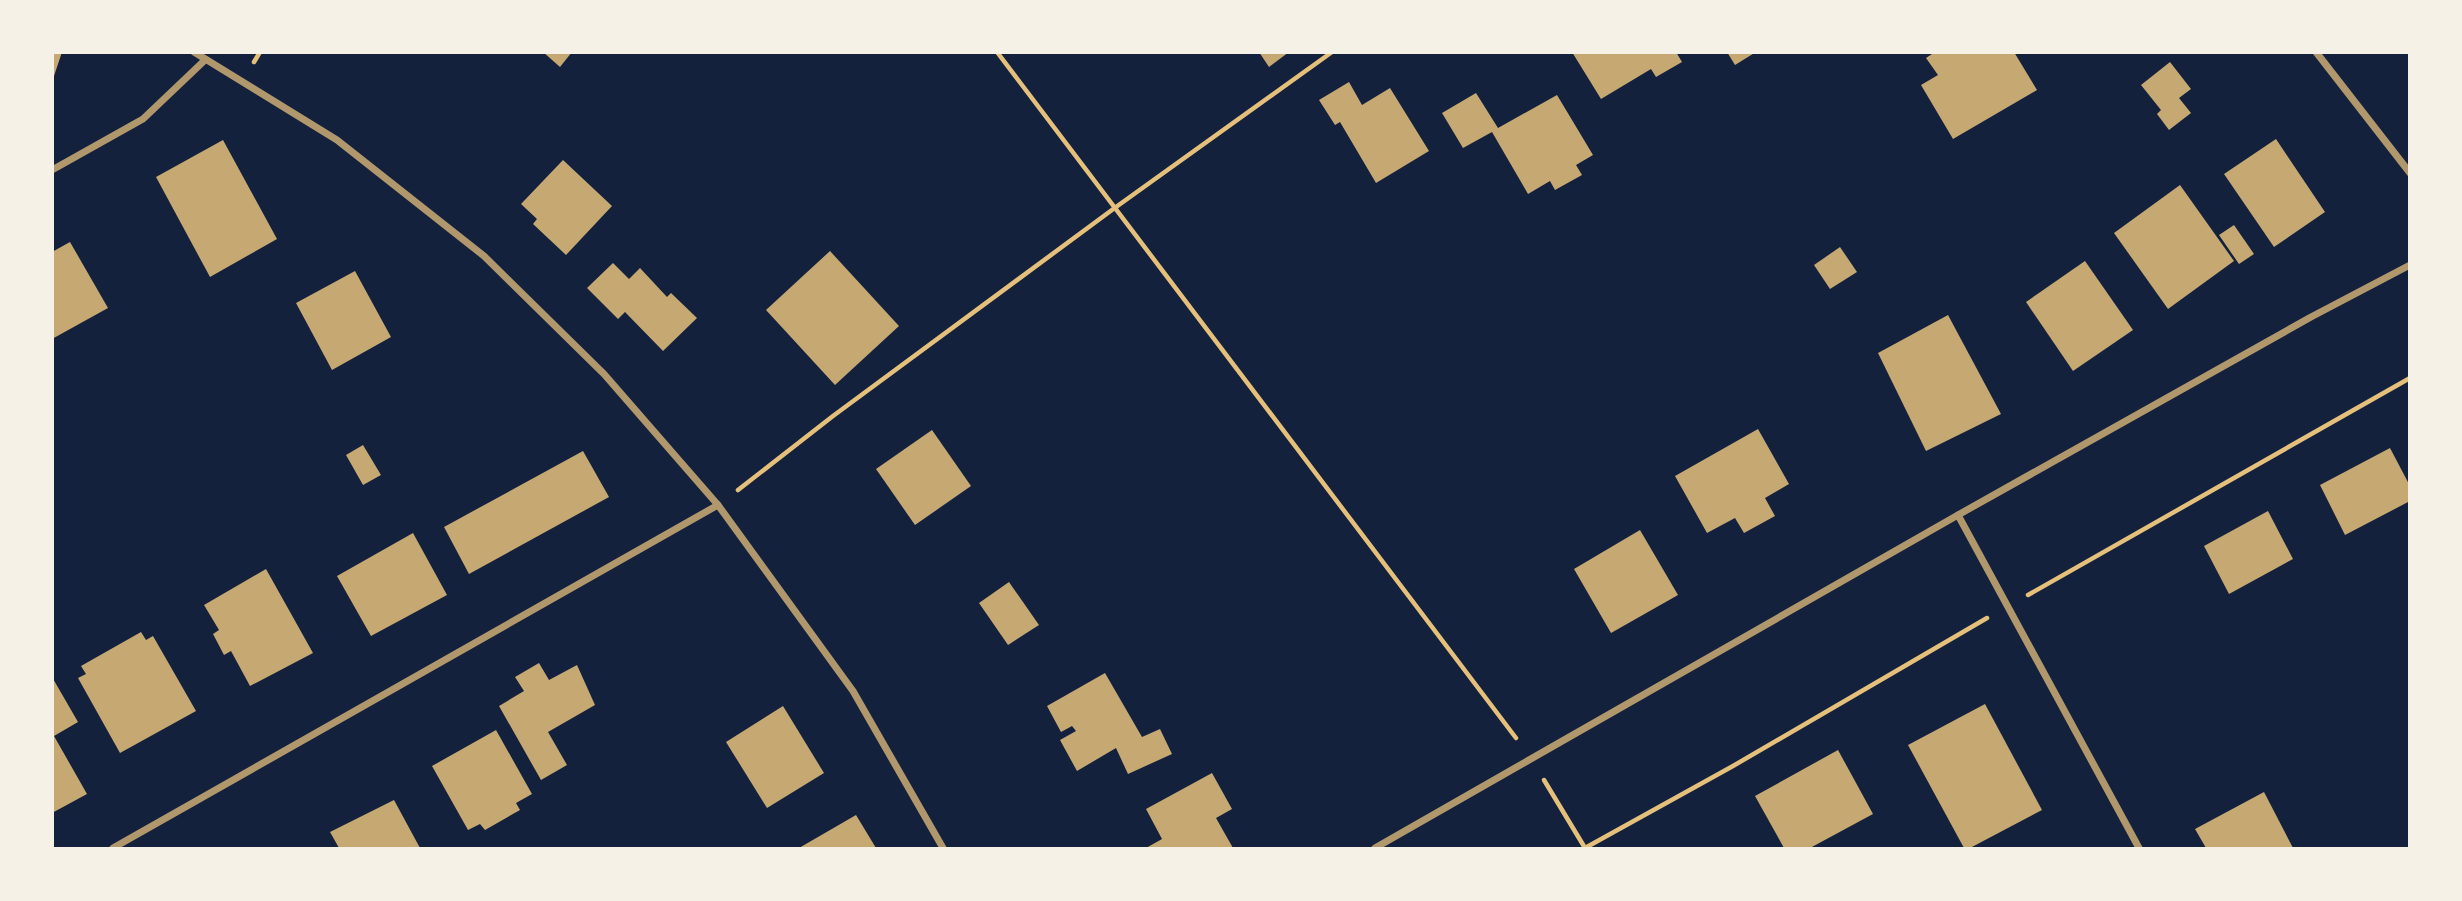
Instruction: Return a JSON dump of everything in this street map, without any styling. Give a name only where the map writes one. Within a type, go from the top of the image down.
[{"type":"street","points":[[194,52],[337,140],[484,256],[604,374],[718,505],[853,691],[943,849]]},
{"type":"street","points":[[2316,52],[2410,173]]},
{"type":"street","points":[[52,170],[143,119],[205,60]]},
{"type":"street","points":[[1375,849],[1958,515],[2311,317],[2410,265]]},
{"type":"street","points":[[113,849],[718,505]]},
{"type":"street","points":[[1958,515],[2139,849]]},
{"type":"path","points":[[997,52],[1531,759],[1586,849]]},
{"type":"path","points":[[718,505],[833,416],[1116,207],[1332,52]]},
{"type":"building","points":[[52,52],[62,52],[53,79],[52,79]]},
{"type":"building","points":[[543,52],[572,52],[560,67]]},
{"type":"building","points":[[1259,52],[1289,52],[1269,67]]},
{"type":"building","points":[[1572,52],[1676,52],[1682,62],[1656,77],[1651,69],[1601,99]]},
{"type":"building","points":[[1727,52],[1756,52],[1735,65]]},
{"type":"building","points":[[1935,52],[2014,52],[2037,90],[1953,139],[1921,85],[1938,75],[1926,58]]},
{"type":"building","points":[[2170,62],[2191,89],[2179,98],[2191,113],[2169,130],[2157,114],[2161,110],[2141,85]]},
{"type":"building","points":[[1349,82],[1362,105],[1390,88],[1429,151],[1376,183],[1340,122],[1335,125],[1319,100]]},
{"type":"building","points":[[1476,93],[1498,128],[1557,95],[1593,155],[1576,165],[1582,175],[1555,190],[1550,181],[1528,194],[1492,132],[1463,148],[1442,113]]},
{"type":"building","points":[[2276,139],[2325,212],[2274,247],[2224,174]]},
{"type":"building","points":[[223,140],[277,239],[210,277],[156,177]]},
{"type":"building","points":[[563,160],[612,206],[566,255],[533,224],[537,219],[521,204]]},
{"type":"building","points":[[2180,185],[2234,261],[2168,309],[2114,233]]},
{"type":"building","points":[[2234,225],[2254,254],[2239,264],[2219,235]]},
{"type":"building","points":[[70,242],[108,308],[52,339],[52,252]]},
{"type":"building","points":[[1840,247],[1857,272],[1830,289],[1814,265]]},
{"type":"building","points":[[830,251],[899,326],[835,385],[766,310]]},
{"type":"building","points":[[2085,261],[2133,330],[2073,371],[2026,302]]},
{"type":"building","points":[[613,263],[629,279],[640,268],[667,297],[671,293],[697,318],[663,351],[625,312],[618,319],[587,288]]},
{"type":"building","points":[[355,271],[391,337],[332,370],[296,303]]},
{"type":"building","points":[[1948,315],[2001,414],[1926,451],[1878,353]]},
{"type":"building","points":[[1758,429],[1789,484],[1765,498],[1775,516],[1744,533],[1735,518],[1707,533],[1675,476]]},
{"type":"building","points":[[932,430],[971,486],[915,525],[876,469]]},
{"type":"building","points":[[363,445],[381,475],[363,485],[346,455]]},
{"type":"building","points":[[2390,448],[2410,486],[2410,501],[2345,535],[2320,485]]},
{"type":"building","points":[[583,451],[609,497],[469,574],[444,527]]},
{"type":"building","points":[[2268,511],[2293,559],[2229,594],[2204,546]]},
{"type":"building","points":[[1640,530],[1678,595],[1611,633],[1574,569]]},
{"type":"building","points":[[413,533],[447,595],[371,636],[337,576]]},
{"type":"building","points":[[266,569],[313,653],[250,686],[231,651],[224,655],[213,634],[219,630],[204,605]]},
{"type":"building","points":[[1009,582],[1039,625],[1008,645],[979,603]]},
{"type":"building","points":[[141,632],[146,640],[153,636],[196,711],[120,753],[78,678],[86,674],[81,666]]},
{"type":"building","points":[[539,663],[549,680],[577,665],[595,705],[548,732],[567,765],[541,780],[499,706],[524,691],[515,677]]},
{"type":"building","points":[[1105,673],[1142,737],[1160,729],[1172,754],[1128,774],[1116,748],[1077,771],[1060,740],[1076,731],[1072,726],[1061,732],[1047,706]]},
{"type":"building","points":[[52,677],[78,722],[54,736],[87,794],[52,813]]},
{"type":"building","points":[[1985,704],[2042,810],[1970,848],[1964,848],[1908,745]]},
{"type":"building","points":[[783,706],[824,773],[767,808],[726,742]]},
{"type":"building","points":[[496,730],[532,794],[516,803],[520,810],[485,830],[480,824],[468,830],[432,766]]},
{"type":"building","points":[[1838,750],[1873,814],[1810,848],[1784,848],[1755,796]]},
{"type":"building","points":[[1212,773],[1232,809],[1216,818],[1233,848],[1146,848],[1162,839],[1146,809]]},
{"type":"building","points":[[2264,792],[2293,848],[2206,848],[2195,829]]},
{"type":"building","points":[[394,800],[420,848],[339,848],[330,832]]},
{"type":"building","points":[[856,815],[876,848],[799,848]]}]
